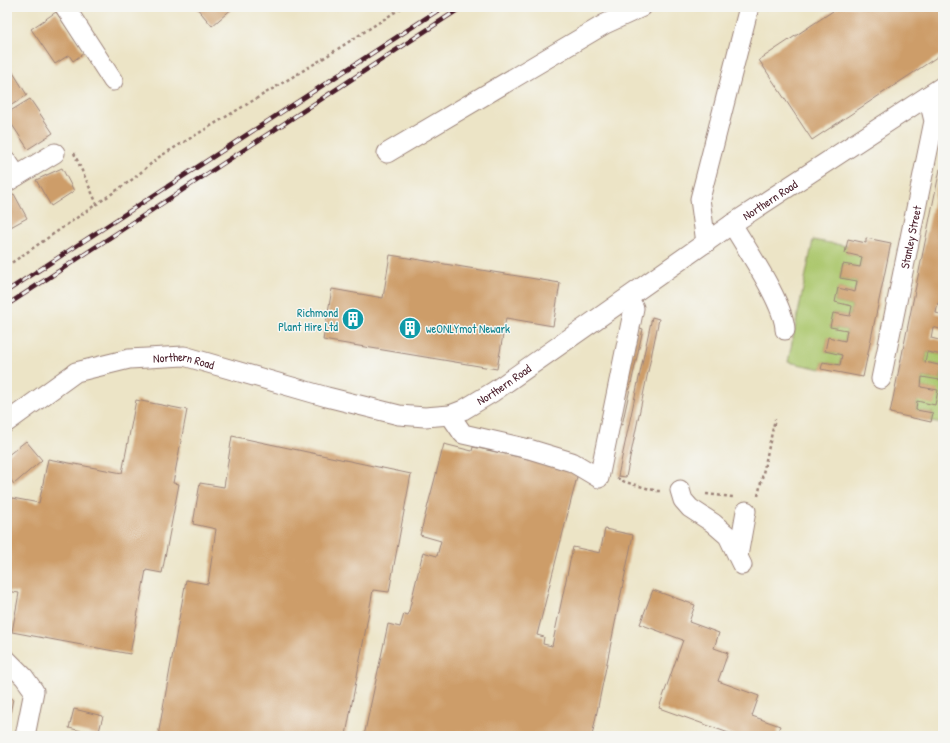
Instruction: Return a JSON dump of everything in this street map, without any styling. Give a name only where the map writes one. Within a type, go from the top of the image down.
[{"type":"street","points":[[65,7],[112,81]]},
{"type":"street","points":[[387,153],[605,24],[642,7]]},
{"type":"street","points":[[706,243],[700,199],[749,7]]},
{"type":"street","name":"Northern Road","points":[[7,422],[76,372],[129,359],[184,356],[327,397],[399,415],[426,417],[450,415],[463,410],[493,392],[732,224],[936,91]]},
{"type":"street","name":"Stanley Street","points":[[881,379],[934,121],[936,91]]},
{"type":"street","points":[[10,173],[55,153]]},
{"type":"street","points":[[732,224],[767,283],[783,314],[785,330]]},
{"type":"street","points":[[450,415],[463,434],[529,449],[572,462],[599,478],[634,308],[628,298]]},
{"type":"street","points":[[680,490],[683,500],[690,508],[713,522],[728,536],[740,560],[744,502]]},
{"type":"street","points":[[7,660],[24,677],[34,691],[25,736]]},
{"type":"path","points":[[7,266],[133,179],[159,157],[319,61],[403,7]]},
{"type":"path","points":[[55,153],[72,147],[97,204]]},
{"type":"path","points":[[680,490],[719,496],[744,502],[758,498],[775,418]]},
{"type":"green space","points":[[813,240],[847,246],[846,253],[862,257],[860,267],[843,264],[840,278],[857,281],[855,292],[838,288],[835,302],[852,306],[850,316],[833,313],[830,327],[847,330],[845,341],[828,338],[825,351],[842,355],[840,365],[823,362],[821,369],[788,362]]},
{"type":"green space","points":[[927,352],[943,355],[943,366],[925,362]]},
{"type":"green space","points":[[943,366],[943,424],[931,422],[933,413],[916,410],[917,401],[938,391],[921,387],[922,377],[940,380]]},
{"type":"building","points":[[196,7],[234,7],[212,26]]},
{"type":"building","points":[[839,7],[943,7],[943,53],[812,140],[759,60]]},
{"type":"building","points":[[56,12],[84,53],[73,61],[69,55],[55,64],[31,29]]},
{"type":"building","points":[[7,63],[27,95],[7,108]]},
{"type":"building","points":[[30,99],[53,133],[28,149],[7,117],[7,113]]},
{"type":"building","points":[[62,168],[74,191],[51,206],[36,180]]},
{"type":"building","points":[[940,169],[943,169],[943,279],[941,289],[943,289],[943,304],[938,303],[936,313],[943,315],[943,330],[933,327],[931,338],[943,341],[943,355],[927,352],[925,362],[943,366],[940,380],[922,377],[921,387],[938,390],[935,405],[917,401],[916,410],[933,413],[931,422],[890,413]]},
{"type":"building","points":[[14,194],[27,218],[7,229],[7,197]]},
{"type":"building","points":[[866,238],[891,243],[863,377],[821,369],[823,362],[840,365],[842,355],[825,351],[828,337],[845,341],[847,330],[830,327],[833,313],[850,316],[852,306],[835,302],[838,288],[855,292],[857,281],[840,278],[843,264],[860,267],[862,257],[845,253],[848,239],[866,243]]},
{"type":"building","points":[[390,255],[560,283],[553,326],[506,318],[497,369],[323,340],[332,289],[383,298]]},
{"type":"building","points":[[652,317],[659,319],[626,477],[618,476]]},
{"type":"building","points":[[637,327],[643,329],[622,425],[617,423]]},
{"type":"building","points":[[136,400],[187,410],[173,483],[179,484],[162,573],[146,570],[130,654],[12,632],[19,593],[7,591],[7,497],[39,503],[48,459],[122,473]]},
{"type":"building","points":[[232,436],[411,474],[389,592],[373,590],[346,735],[350,736],[158,736],[186,580],[208,584],[216,529],[193,524],[200,483],[224,487]]},
{"type":"building","points":[[26,441],[42,460],[14,484],[7,475],[7,456]]},
{"type":"building","points":[[444,444],[472,451],[473,447],[542,462],[560,461],[558,468],[578,473],[537,635],[544,637],[543,644],[552,646],[573,547],[600,553],[605,529],[633,535],[592,736],[364,736],[388,624],[400,627],[404,614],[408,615],[423,552],[437,556],[441,541],[420,535]]},
{"type":"building","points":[[653,590],[695,605],[689,622],[719,633],[714,648],[728,653],[718,681],[759,696],[752,716],[780,726],[776,736],[737,736],[659,708],[683,640],[640,624]]},
{"type":"building","points":[[7,698],[13,699],[8,724],[7,724]]},
{"type":"building","points":[[74,709],[103,716],[98,735],[69,728]]},
{"type":"railway","points":[[7,291],[443,7]]},
{"type":"railway","points":[[7,305],[462,7]]},
{"type":"place","name":"Richmond Plant Hire Ltd","points":[[353,319]]},
{"type":"place","name":"weONLYmot Newark","points":[[410,328]]}]
